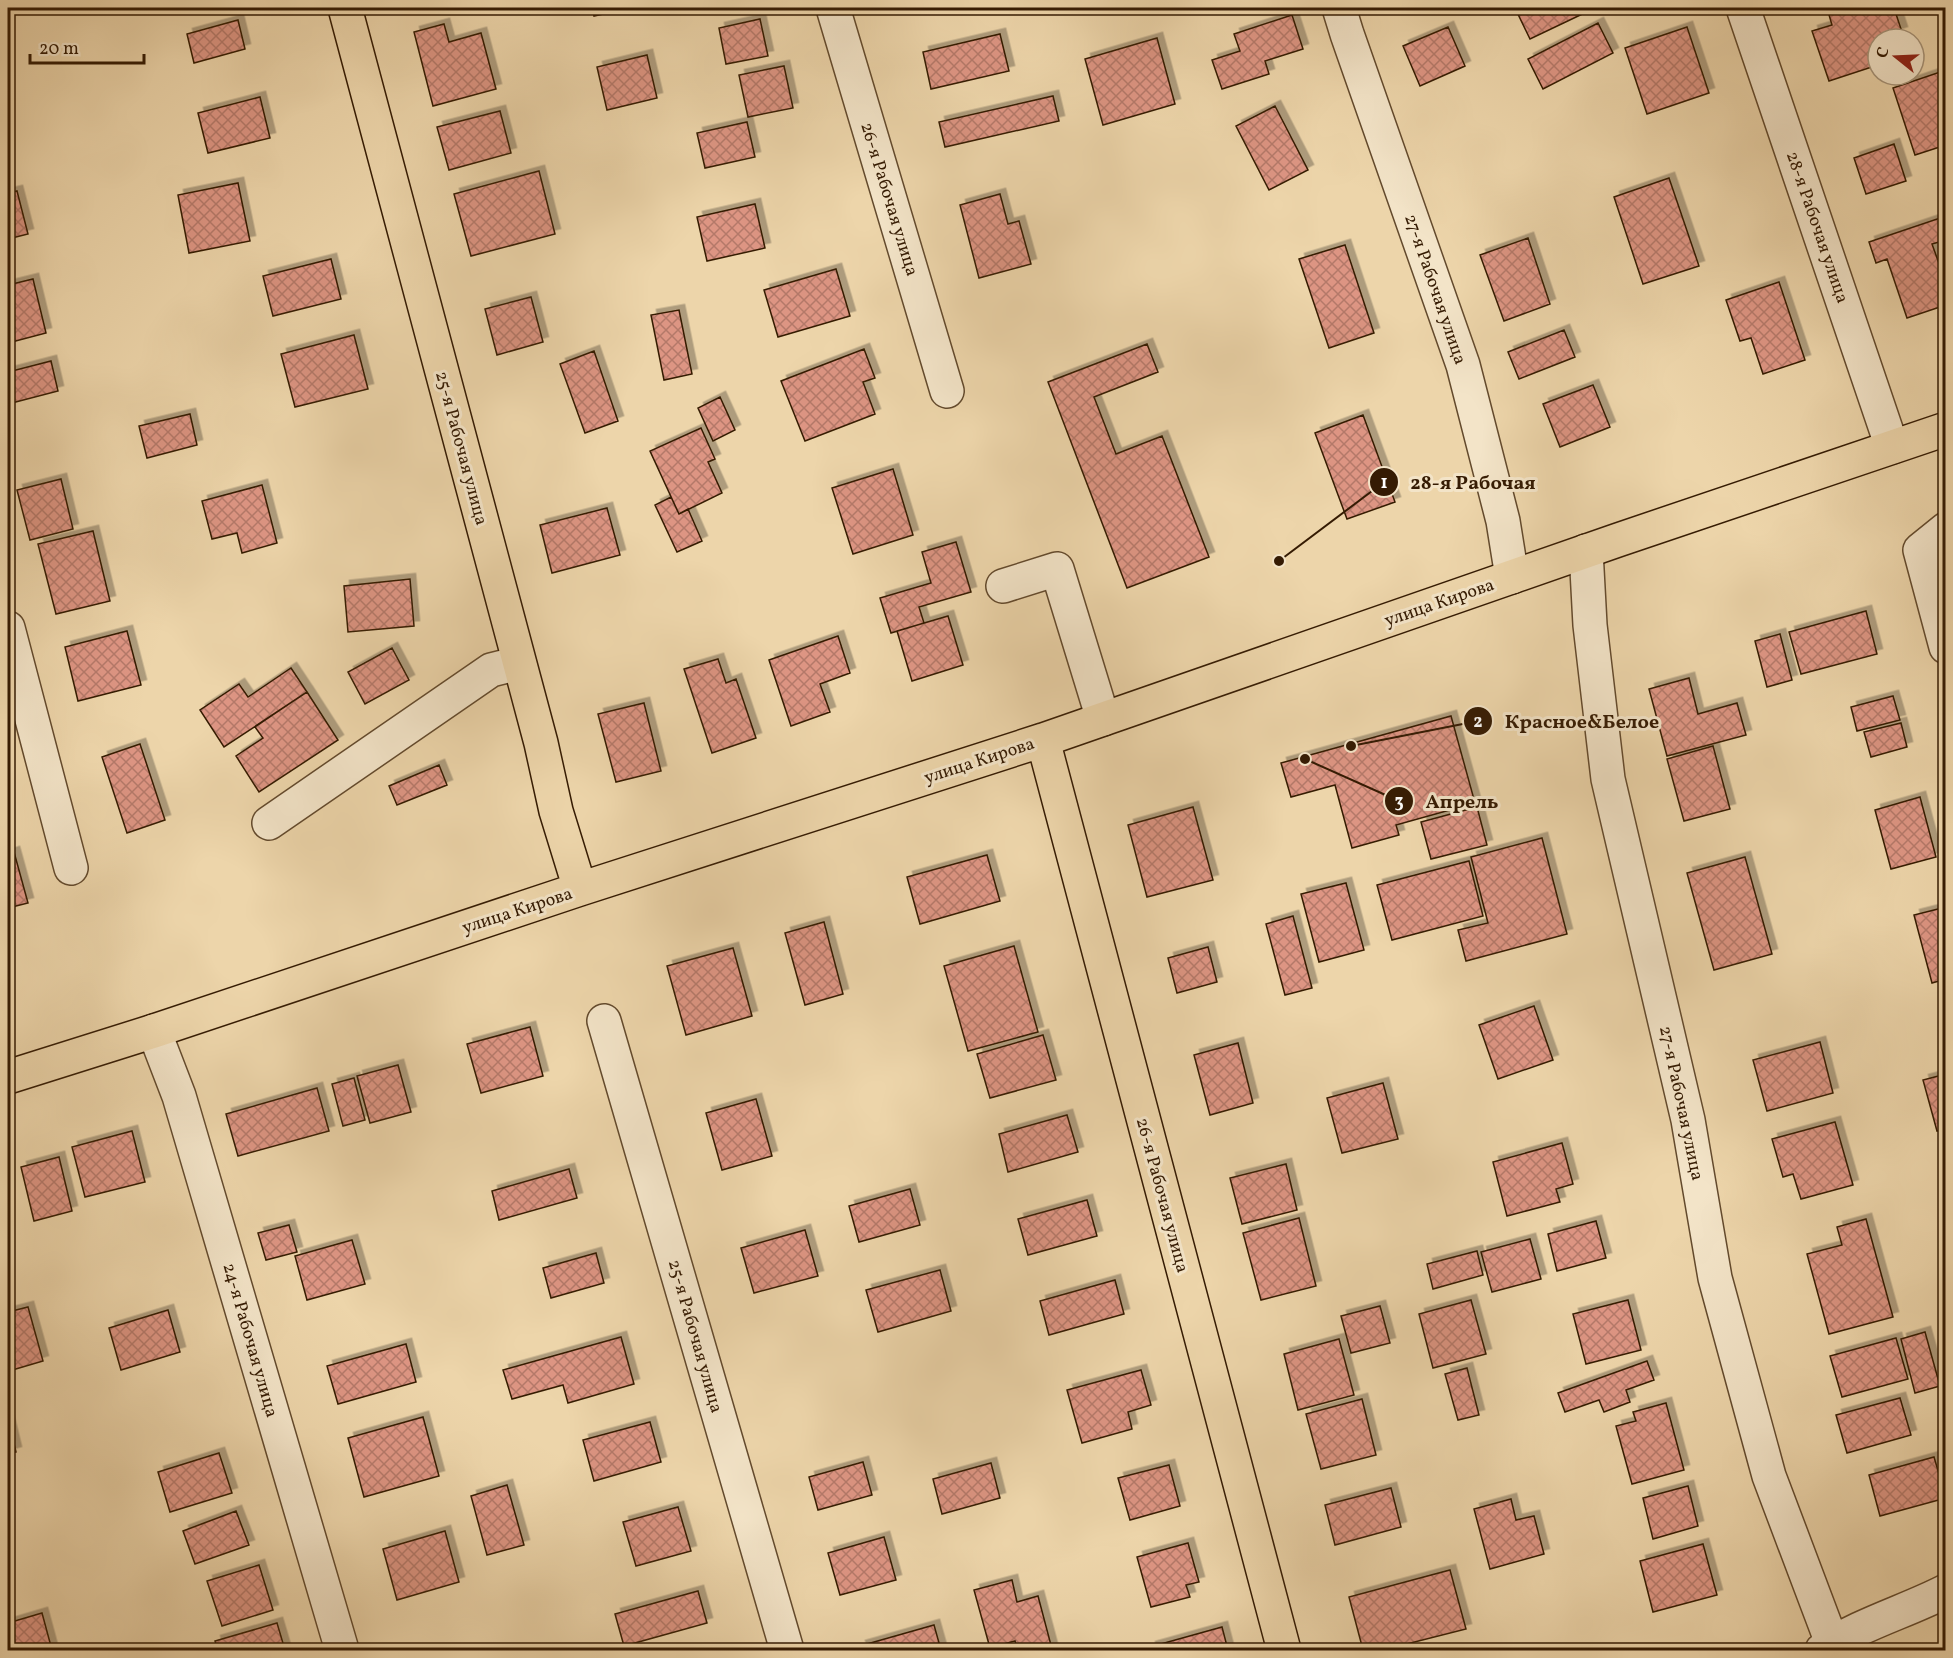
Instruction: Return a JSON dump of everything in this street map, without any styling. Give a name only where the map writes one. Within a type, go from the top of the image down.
[{"type":"main road","name":"25-я Рабочая улица","points":[[345,8],[541,742],[556,811],[580,889]]},
{"type":"main road","name":"улица Кирова","points":[[8,1077],[1043,740],[1586,551],[1946,429]]},
{"type":"main road","name":"26-я Рабочая улица","points":[[1043,740],[1284,1650]]},
{"type":"street","name":"26-я Рабочая улица","points":[[833,8],[947,392]]},
{"type":"street","name":"27-я Рабочая улица","points":[[1339,8],[1463,365],[1503,521],[1512,577]]},
{"type":"street","name":"28-я Рабочая улица","points":[[1743,8],[1892,447]]},
{"type":"street","points":[[1946,529],[1920,550],[1946,647]]},
{"type":"street","name":"27-я Рабочая улица","points":[[1586,551],[1590,624],[1608,779],[1688,1120],[1714,1278],[1769,1476],[1827,1647]]},
{"type":"street","points":[[1003,586],[1058,569],[1103,719]]},
{"type":"street","points":[[8,628],[71,868]]},
{"type":"street","points":[[269,822],[491,670],[519,663]]},
{"type":"street","name":"25-я Рабочая улица","points":[[604,1022],[787,1650]]},
{"type":"street","name":"24-я Рабочая улица","points":[[154,1031],[179,1096],[342,1650]]},
{"type":"street","points":[[1827,1647],[1869,1624],[1939,1602]]},
{"type":"building","points":[[592,8],[630,8],[594,16]]},
{"type":"building","points":[[1515,8],[1595,8],[1530,39]]},
{"type":"building","points":[[1827,8],[1894,8],[1900,27],[1866,27],[1866,69],[1829,81],[1812,31],[1832,25]]},
{"type":"building","points":[[1292,15],[1303,49],[1265,61],[1269,74],[1222,89],[1212,60],[1240,51],[1234,34]]},
{"type":"building","points":[[760,19],[768,56],[726,64],[719,28]]},
{"type":"building","points":[[238,20],[245,49],[194,63],[187,34]]},
{"type":"building","points":[[1598,23],[1613,53],[1543,89],[1528,59]]},
{"type":"building","points":[[444,24],[449,42],[481,33],[496,89],[433,106],[414,32]]},
{"type":"building","points":[[1448,27],[1465,66],[1420,86],[1403,46]]},
{"type":"building","points":[[1687,27],[1709,93],[1647,114],[1625,48]]},
{"type":"building","points":[[1000,34],[1009,71],[931,89],[923,52]]},
{"type":"building","points":[[1157,38],[1175,104],[1103,125],[1085,59]]},
{"type":"building","points":[[647,55],[657,98],[607,110],[597,67]]},
{"type":"building","points":[[784,66],[793,108],[748,117],[739,75]]},
{"type":"building","points":[[1946,70],[1946,145],[1915,155],[1893,88],[1926,87],[1926,77]]},
{"type":"building","points":[[1053,96],[1059,121],[945,147],[939,122]]},
{"type":"building","points":[[260,97],[270,138],[208,153],[198,113]]},
{"type":"building","points":[[1275,106],[1308,170],[1269,190],[1236,126]]},
{"type":"building","points":[[500,111],[511,153],[449,170],[437,127]]},
{"type":"building","points":[[747,122],[755,157],[705,168],[697,133]]},
{"type":"building","points":[[1894,144],[1906,181],[1866,194],[1854,158]]},
{"type":"building","points":[[539,171],[555,234],[471,256],[454,194]]},
{"type":"building","points":[[1669,178],[1699,266],[1643,284],[1614,197]]},
{"type":"building","points":[[238,183],[250,241],[189,253],[178,195]]},
{"type":"building","points":[[17,191],[28,234],[8,239],[8,193]]},
{"type":"building","points":[[1000,194],[1008,224],[1019,221],[1031,264],[979,278],[960,205]]},
{"type":"building","points":[[755,204],[765,248],[707,261],[697,217]]},
{"type":"building","points":[[1946,216],[1946,240],[1932,244],[1946,283],[1946,305],[1907,318],[1887,259],[1876,263],[1869,242]]},
{"type":"building","points":[[1528,238],[1550,304],[1504,321],[1480,255]]},
{"type":"building","points":[[1345,245],[1374,333],[1329,348],[1299,259]]},
{"type":"building","points":[[331,259],[341,299],[273,316],[263,276]]},
{"type":"building","points":[[836,269],[850,316],[778,337],[764,290]]},
{"type":"building","points":[[33,279],[46,333],[8,343],[8,285]]},
{"type":"building","points":[[1779,282],[1805,360],[1763,374],[1751,338],[1740,341],[1726,300]]},
{"type":"building","points":[[531,297],[543,342],[497,355],[485,309]]},
{"type":"building","points":[[679,310],[692,374],[664,380],[651,315]]},
{"type":"building","points":[[1564,330],[1575,357],[1519,379],[1508,352]]},
{"type":"building","points":[[354,335],[368,389],[295,407],[281,354]]},
{"type":"building","points":[[1147,344],[1158,372],[1094,397],[1116,454],[1162,436],[1209,557],[1127,588],[1048,382]]},
{"type":"building","points":[[864,349],[875,378],[863,382],[875,414],[805,441],[781,381]]},
{"type":"building","points":[[594,351],[618,421],[585,433],[560,364]]},
{"type":"building","points":[[51,361],[58,391],[8,404],[8,372]]},
{"type":"building","points":[[1593,385],[1610,427],[1560,447],[1543,404]]},
{"type":"building","points":[[720,397],[735,430],[713,441],[698,408]]},
{"type":"building","points":[[190,414],[197,445],[147,458],[139,426]]},
{"type":"building","points":[[1363,415],[1395,502],[1347,519],[1315,433]]},
{"type":"building","points":[[701,428],[715,459],[708,462],[722,493],[679,514],[650,451]]},
{"type":"building","points":[[893,469],[913,535],[853,554],[832,488]]},
{"type":"building","points":[[61,479],[73,529],[30,540],[17,490]]},
{"type":"building","points":[[262,485],[277,543],[242,553],[237,533],[212,539],[202,501]]},
{"type":"building","points":[[671,497],[679,514],[688,509],[702,541],[677,552],[655,505]]},
{"type":"building","points":[[607,508],[620,555],[552,573],[540,525]]},
{"type":"building","points":[[93,531],[110,601],[56,614],[38,544]]},
{"type":"building","points":[[956,542],[971,592],[919,607],[924,623],[891,633],[880,598],[931,583],[922,552]]},
{"type":"building","points":[[410,579],[414,626],[348,632],[344,586]]},
{"type":"building","points":[[1866,611],[1877,654],[1801,674],[1789,632]]},
{"type":"building","points":[[948,616],[963,665],[912,681],[897,631]]},
{"type":"building","points":[[127,631],[141,685],[78,701],[65,647]]},
{"type":"building","points":[[1780,634],[1792,680],[1767,687],[1755,641]]},
{"type":"building","points":[[838,636],[850,673],[820,684],[830,712],[791,726],[769,660]]},
{"type":"building","points":[[392,648],[409,680],[365,704],[348,672]]},
{"type":"building","points":[[718,659],[726,683],[736,679],[756,738],[712,753],[684,669]]},
{"type":"building","points":[[291,668],[307,692],[224,747],[200,710],[239,684],[248,697]]},
{"type":"building","points":[[1689,678],[1698,714],[1737,703],[1746,735],[1667,756],[1649,689]]},
{"type":"building","points":[[307,692],[338,740],[259,792],[236,756],[263,738],[255,727]]},
{"type":"building","points":[[1893,696],[1900,720],[1857,731],[1851,707]]},
{"type":"building","points":[[644,703],[661,771],[616,782],[598,714]]},
{"type":"building","points":[[1451,716],[1475,803],[1396,825],[1399,835],[1352,848],[1335,785],[1291,797],[1281,763]]},
{"type":"building","points":[[1901,723],[1907,747],[1871,757],[1864,732]]},
{"type":"building","points":[[140,744],[165,820],[127,833],[102,757]]},
{"type":"building","points":[[1713,746],[1730,809],[1684,821],[1667,759]]},
{"type":"building","points":[[439,765],[447,785],[397,805],[389,786]]},
{"type":"building","points":[[1920,797],[1936,857],[1891,869],[1875,810]]},
{"type":"building","points":[[1193,807],[1213,880],[1147,897],[1128,825]]},
{"type":"building","points":[[1477,807],[1487,845],[1431,859],[1421,822]]},
{"type":"building","points":[[1542,838],[1567,934],[1466,961],[1458,930],[1488,923],[1471,857]]},
{"type":"building","points":[[14,852],[28,903],[8,908],[8,854]]},
{"type":"building","points":[[987,855],[1000,901],[920,924],[907,877]]},
{"type":"building","points":[[1745,857],[1772,954],[1714,970],[1687,873]]},
{"type":"building","points":[[1469,861],[1483,916],[1392,940],[1377,885]]},
{"type":"building","points":[[1346,883],[1364,950],[1319,962],[1301,894]]},
{"type":"building","points":[[1946,907],[1946,979],[1932,983],[1914,915]]},
{"type":"building","points":[[1293,916],[1312,988],[1285,995],[1266,924]]},
{"type":"building","points":[[824,922],[843,994],[805,1005],[785,933]]},
{"type":"building","points":[[1014,946],[1038,1032],[968,1051],[944,966]]},
{"type":"building","points":[[1208,947],[1217,982],[1177,993],[1168,958]]},
{"type":"building","points":[[733,948],[752,1016],[686,1035],[667,966]]},
{"type":"building","points":[[1534,1006],[1553,1060],[1498,1079],[1479,1025]]},
{"type":"building","points":[[530,1027],[543,1076],[481,1093],[467,1044]]},
{"type":"building","points":[[1043,1035],[1056,1080],[990,1098],[977,1054]]},
{"type":"building","points":[[1820,1042],[1833,1093],[1767,1111],[1753,1060]]},
{"type":"building","points":[[1238,1043],[1253,1103],[1210,1115],[1194,1055]]},
{"type":"building","points":[[398,1065],[411,1112],[370,1123],[357,1076]]},
{"type":"building","points":[[1946,1074],[1946,1129],[1937,1131],[1923,1080]]},
{"type":"building","points":[[354,1078],[365,1120],[343,1126],[332,1084]]},
{"type":"building","points":[[1383,1083],[1398,1139],[1342,1153],[1327,1098]]},
{"type":"building","points":[[317,1088],[329,1131],[238,1156],[226,1114]]},
{"type":"building","points":[[756,1099],[772,1156],[722,1170],[706,1113]]},
{"type":"building","points":[[1067,1115],[1078,1152],[1008,1172],[999,1134]]},
{"type":"building","points":[[1835,1122],[1853,1185],[1801,1199],[1793,1174],[1783,1177],[1772,1139]]},
{"type":"building","points":[[132,1131],[145,1182],[85,1197],[72,1147]]},
{"type":"building","points":[[1562,1143],[1573,1184],[1556,1189],[1560,1202],[1507,1216],[1493,1162]]},
{"type":"building","points":[[59,1157],[72,1211],[34,1221],[21,1167]]},
{"type":"building","points":[[1286,1164],[1297,1210],[1242,1224],[1230,1178]]},
{"type":"building","points":[[569,1169],[577,1198],[499,1220],[492,1191]]},
{"type":"building","points":[[910,1189],[920,1225],[859,1242],[849,1206]]},
{"type":"building","points":[[1087,1200],[1097,1236],[1028,1255],[1018,1219]]},
{"type":"building","points":[[1299,1218],[1316,1286],[1261,1300],[1243,1233]]},
{"type":"building","points":[[1866,1219],[1893,1317],[1829,1334],[1807,1254],[1842,1245],[1837,1227]]},
{"type":"building","points":[[1596,1221],[1606,1258],[1557,1271],[1548,1234]]},
{"type":"building","points":[[289,1225],[297,1252],[266,1260],[258,1233]]},
{"type":"building","points":[[805,1230],[818,1276],[754,1293],[741,1248]]},
{"type":"building","points":[[1530,1239],[1541,1279],[1492,1292],[1481,1252]]},
{"type":"building","points":[[352,1240],[365,1284],[307,1300],[295,1256]]},
{"type":"building","points":[[1477,1251],[1483,1275],[1433,1289],[1427,1264]]},
{"type":"building","points":[[596,1253],[604,1283],[551,1298],[543,1268]]},
{"type":"building","points":[[940,1270],[951,1311],[878,1332],[866,1290]]},
{"type":"building","points":[[1115,1280],[1124,1314],[1049,1335],[1040,1301]]},
{"type":"building","points":[[1471,1300],[1486,1354],[1433,1368],[1419,1314]]},
{"type":"building","points":[[1628,1300],[1641,1350],[1586,1364],[1573,1314]]},
{"type":"building","points":[[1380,1306],[1390,1343],[1351,1353],[1341,1316]]},
{"type":"building","points":[[28,1307],[43,1361],[9,1371],[8,1312]]},
{"type":"building","points":[[168,1310],[180,1352],[121,1370],[109,1328]]},
{"type":"building","points":[[1925,1332],[1940,1386],[1915,1393],[1901,1339]]},
{"type":"building","points":[[621,1337],[634,1384],[568,1403],[563,1385],[512,1399],[503,1370]]},
{"type":"building","points":[[1896,1338],[1908,1379],[1842,1397],[1830,1356]]},
{"type":"building","points":[[1339,1339],[1354,1395],[1298,1410],[1284,1354]]},
{"type":"building","points":[[406,1344],[416,1382],[338,1404],[327,1366]]},
{"type":"building","points":[[1647,1361],[1654,1380],[1626,1390],[1630,1402],[1604,1412],[1599,1400],[1565,1412],[1558,1393]]},
{"type":"building","points":[[1467,1368],[1479,1415],[1458,1420],[1445,1374]]},
{"type":"building","points":[[1141,1370],[1151,1405],[1128,1412],[1132,1429],[1082,1443],[1067,1390]]},
{"type":"building","points":[[1900,1398],[1911,1435],[1847,1453],[1836,1415]]},
{"type":"building","points":[[1362,1399],[1376,1455],[1321,1469],[1306,1414]]},
{"type":"building","points":[[1666,1403],[1684,1470],[1632,1484],[1616,1426],[1636,1421],[1633,1412]]},
{"type":"building","points":[[423,1417],[439,1476],[364,1497],[348,1438]]},
{"type":"building","points":[[8,1419],[16,1452],[8,1454]]},
{"type":"building","points":[[650,1422],[661,1462],[594,1481],[583,1440]]},
{"type":"building","points":[[219,1453],[232,1493],[170,1512],[158,1472]]},
{"type":"building","points":[[1934,1457],[1946,1498],[1880,1516],[1869,1475]]},
{"type":"building","points":[[863,1462],[872,1495],[818,1510],[809,1477]]},
{"type":"building","points":[[991,1463],[1000,1498],[942,1514],[933,1479]]},
{"type":"building","points":[[1169,1465],[1180,1506],[1130,1520],[1118,1478]]},
{"type":"building","points":[[507,1485],[524,1545],[487,1555],[471,1496]]},
{"type":"building","points":[[1688,1486],[1698,1526],[1653,1539],[1643,1498]]},
{"type":"building","points":[[1391,1488],[1401,1527],[1335,1545],[1325,1505]]},
{"type":"building","points":[[1511,1499],[1516,1520],[1534,1516],[1544,1554],[1490,1569],[1474,1509]]},
{"type":"building","points":[[678,1507],[691,1551],[636,1566],[623,1522]]},
{"type":"building","points":[[236,1511],[249,1545],[195,1564],[183,1531]]},
{"type":"building","points":[[445,1531],[459,1582],[397,1600],[383,1549]]},
{"type":"building","points":[[884,1537],[896,1580],[840,1595],[828,1553]]},
{"type":"building","points":[[1188,1543],[1199,1582],[1186,1585],[1190,1597],[1151,1607],[1137,1557]]},
{"type":"building","points":[[1703,1544],[1717,1595],[1653,1612],[1640,1561]]},
{"type":"building","points":[[259,1565],[273,1610],[222,1626],[207,1581]]},
{"type":"building","points":[[1450,1570],[1466,1629],[1383,1650],[1363,1650],[1349,1597]]},
{"type":"building","points":[[1012,1580],[1017,1602],[1038,1596],[1052,1649],[1018,1650],[1015,1641],[990,1648],[974,1590]]},
{"type":"building","points":[[698,1591],[707,1623],[624,1646],[615,1614]]},
{"type":"building","points":[[42,1613],[52,1650],[13,1650],[8,1623]]},
{"type":"building","points":[[277,1623],[285,1650],[218,1650],[215,1641]]},
{"type":"building","points":[[934,1625],[941,1650],[862,1650],[860,1646]]},
{"type":"building","points":[[1222,1627],[1228,1650],[1151,1650],[1150,1647]]},
{"type":"place","name":"28-я Рабочая","points":[[1279,561]]},
{"type":"place","name":"Красное&Белое","points":[[1351,746]]},
{"type":"place","name":"Апрель","points":[[1305,759]]}]
